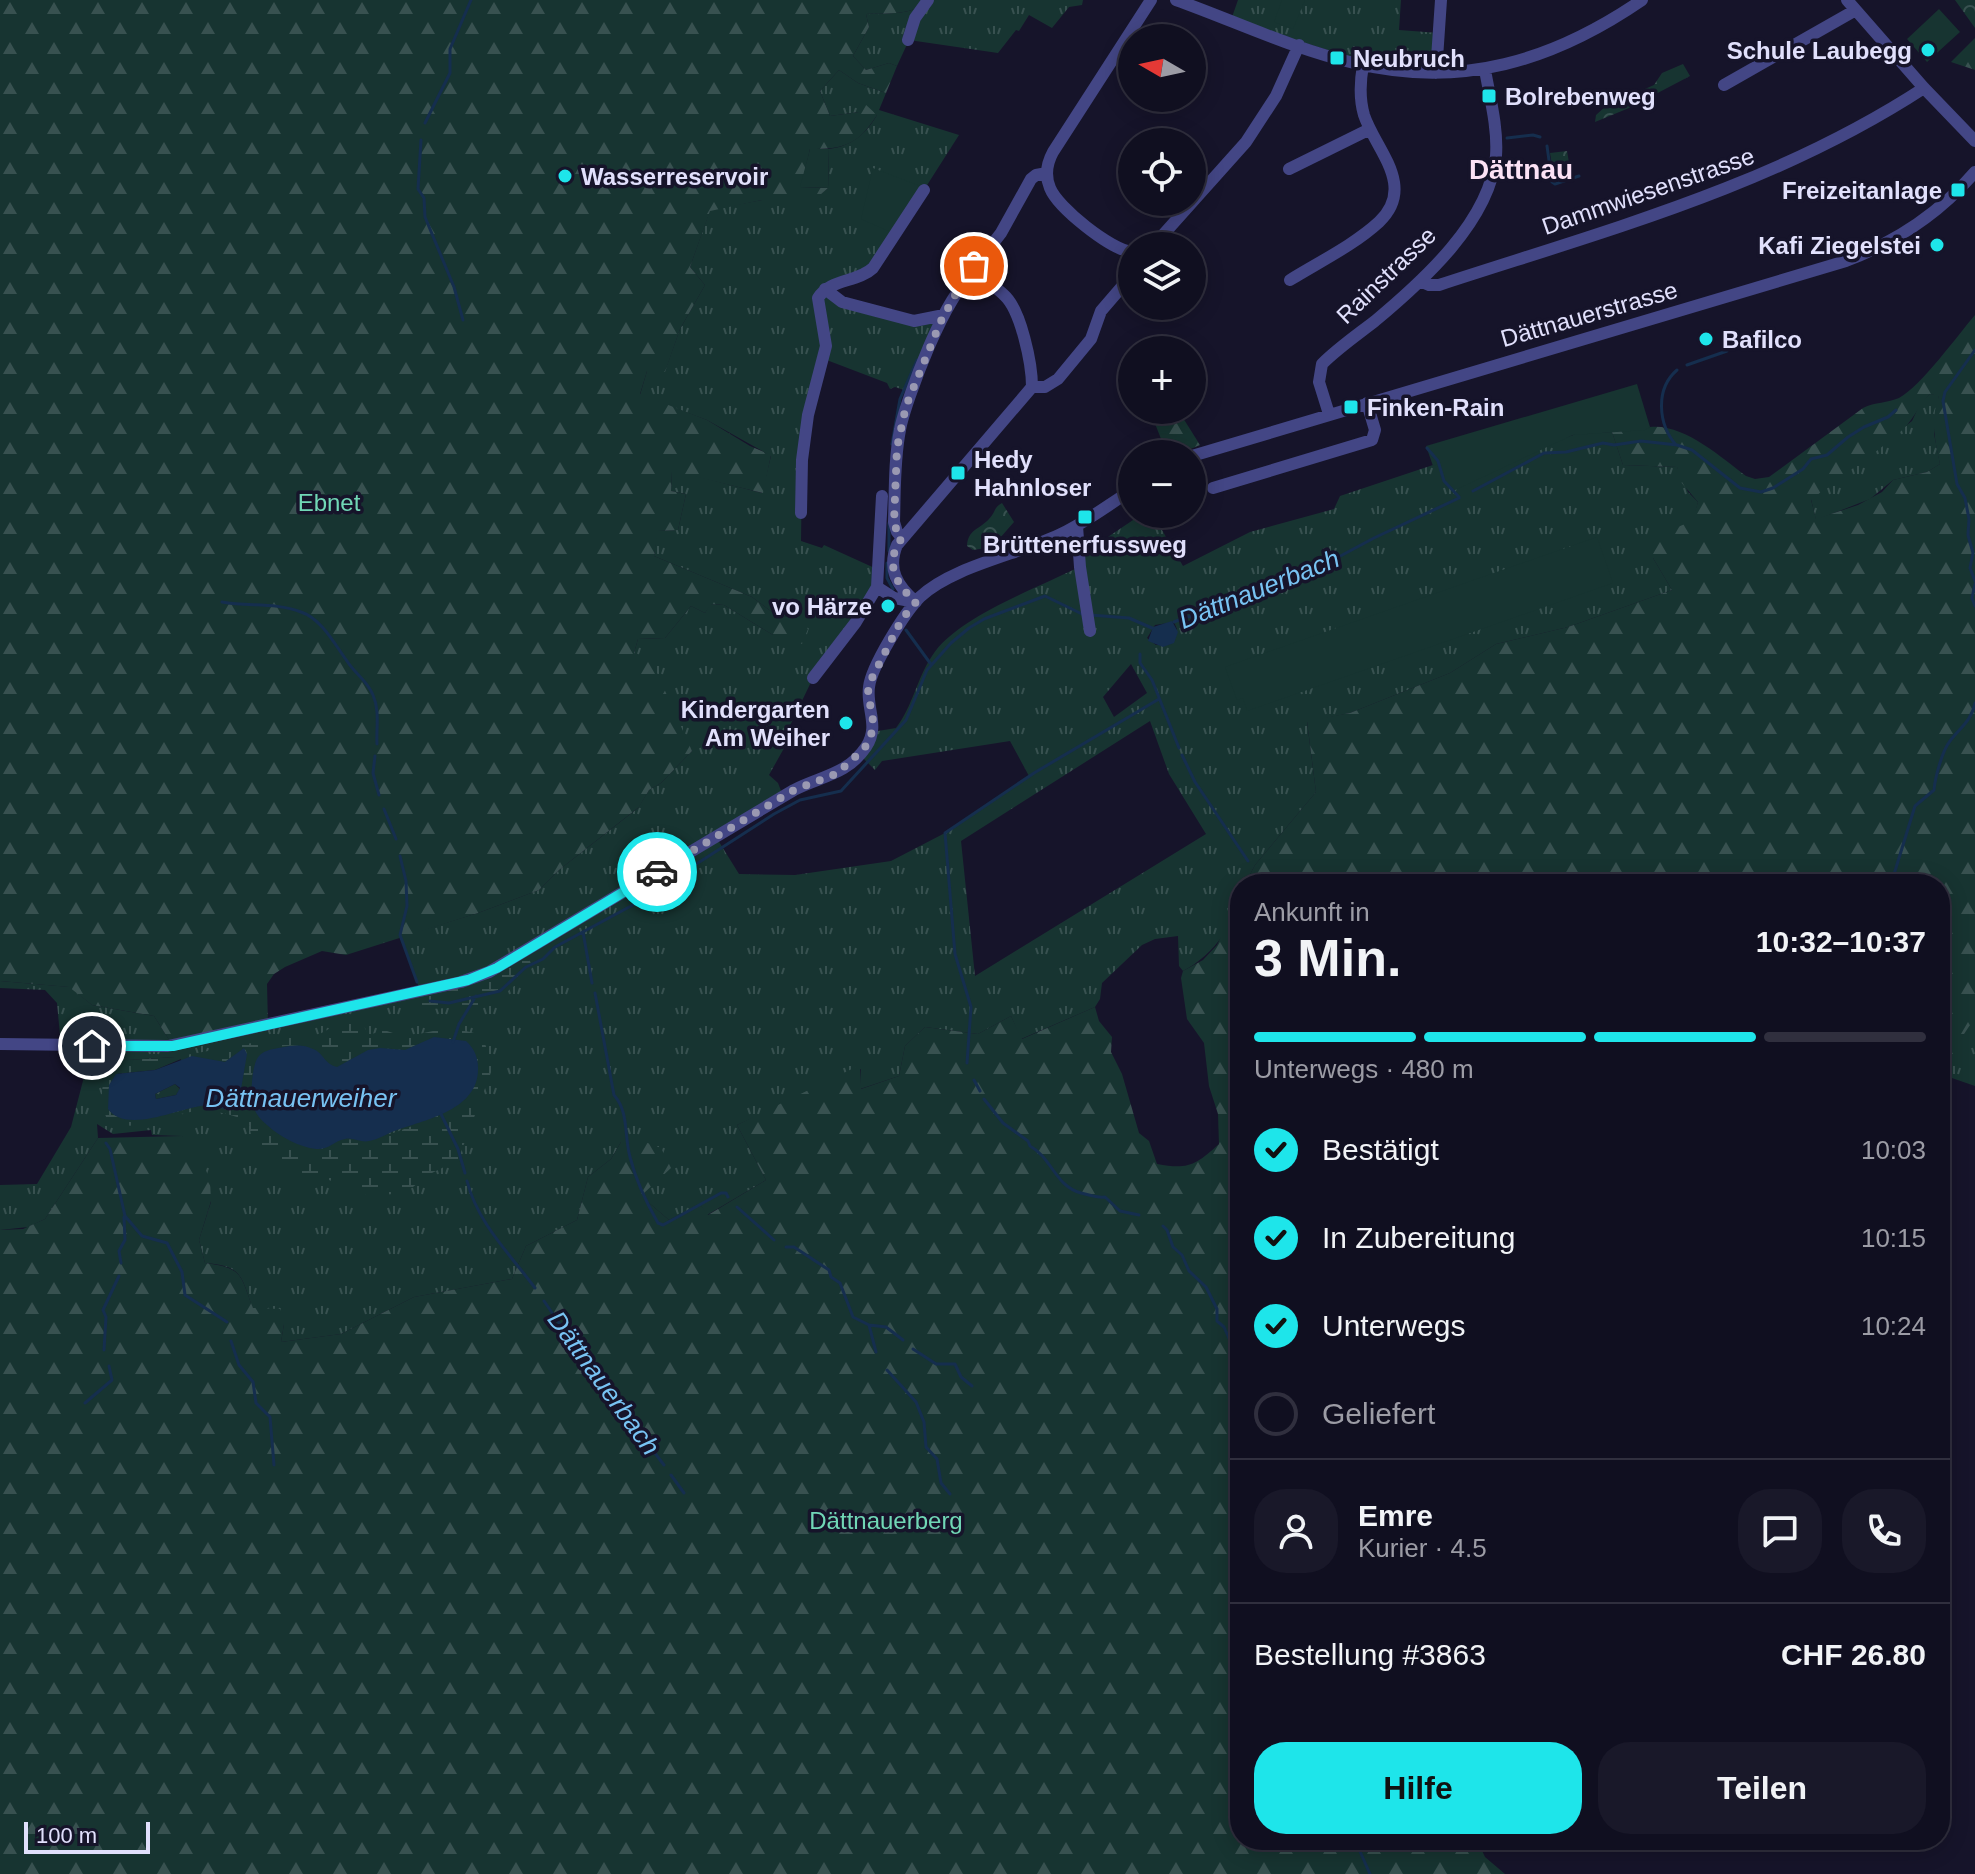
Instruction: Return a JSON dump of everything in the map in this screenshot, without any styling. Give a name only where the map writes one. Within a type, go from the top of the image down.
[{"type":"street","points":[[908,40],[915,18],[928,0]]},
{"type":"street","points":[[1118,248],[1110,245],[1059,202],[1050,189],[1047,173],[1053,152],[1151,0]]},
{"type":"street","points":[[1176,0],[1363,65],[1436,73],[1485,70],[1568,44],[1642,0]]},
{"type":"street","points":[[1436,73],[1441,0]]},
{"type":"street","points":[[1724,85],[1851,5],[1975,141]]},
{"type":"street","points":[[1168,232],[1258,125],[1284,80],[1299,45]]},
{"type":"street","points":[[1290,280],[1369,230],[1382,219],[1390,205],[1394,179],[1390,165],[1370,129],[1361,97],[1363,65]]},
{"type":"street","name":"Rainstrasse","points":[[1329,414],[1319,382],[1322,364],[1420,281],[1476,214],[1490,183],[1496,147],[1485,70]]},
{"type":"street","name":"Dammwiesenstrasse","points":[[1420,281],[1439,285],[1723,191],[1804,155],[1924,88]]},
{"type":"street","points":[[1289,169],[1370,129]]},
{"type":"street","name":"Dättnauerstrasse","points":[[1206,452],[1846,261],[1877,249],[1910,229],[1937,209],[1975,172]]},
{"type":"street","points":[[902,538],[894,522],[899,433],[910,392],[959,288],[970,279],[974,266],[998,237],[1032,177],[1047,173]]},
{"type":"street","points":[[801,513],[805,431],[826,346],[817,302],[825,289],[862,276],[873,268],[924,190]]},
{"type":"street","points":[[916,602],[898,584],[892,568],[895,551],[902,538],[1032,387],[1030,366],[1013,304],[985,280],[970,279]]},
{"type":"street","points":[[825,289],[842,302],[914,321],[944,315]]},
{"type":"street","points":[[1032,387],[1045,387],[1058,379],[1091,339],[1105,306],[1118,291]]},
{"type":"street","points":[[1213,488],[1372,440],[1375,430],[1367,403]]},
{"type":"street","points":[[813,678],[855,623],[877,587],[882,496]]},
{"type":"street","points":[[0,1044],[168,1046],[468,980],[497,968],[794,790],[836,774],[863,751],[873,727],[868,692],[871,677],[902,619],[916,602],[944,580],[1043,542],[1077,526],[1118,499]]},
{"type":"street","points":[[1077,526],[1089,620]]},
{"type":"street","points":[[877,587],[892,597],[916,602]]},
{"type":"green space","name":"Ebnet","points":[[0,0],[928,0],[907,11],[866,14],[869,27],[853,56],[866,70],[889,63],[897,66],[886,93],[858,83],[839,70],[820,91],[830,116],[859,112],[865,104],[877,115],[863,133],[849,143],[810,149],[801,187],[828,188],[813,201],[762,200],[710,211],[690,267],[705,285],[680,329],[665,372],[647,371],[640,394],[707,420],[771,455],[763,493],[672,471],[671,491],[686,494],[678,530],[658,531],[654,556],[752,597],[776,615],[794,618],[808,629],[802,644],[773,635],[724,605],[711,604],[705,613],[691,606],[665,638],[638,639],[634,653],[653,664],[692,751],[661,783],[649,790],[639,807],[559,870],[539,890],[346,955],[322,951],[274,974],[267,984],[268,1025],[173,1046],[154,1016],[92,1005],[69,987],[0,981]]},
{"type":"green space","points":[[928,0],[1083,0],[1082,5],[1069,7],[1052,28],[1029,15],[998,53],[909,40],[897,66],[889,63],[866,70],[853,56],[869,27],[866,14],[907,11]]},
{"type":"green space","points":[[1238,0],[1401,0],[1399,30],[1439,33],[1436,73],[1392,70],[1231,20]]},
{"type":"green space","points":[[1282,0],[1305,0],[1293,29],[1274,22]]},
{"type":"green space","points":[[1955,0],[1975,0],[1975,28]]},
{"type":"green space","points":[[1939,9],[1960,32],[1927,62],[1907,39]]},
{"type":"green space","points":[[1975,38],[1975,70],[1951,62]]},
{"type":"green space","points":[[1683,64],[1690,76],[1595,122],[1596,115],[1606,106],[1654,85],[1662,73]]},
{"type":"green space","points":[[839,70],[858,83],[886,93],[879,110],[959,135],[878,262],[832,285],[832,297],[914,321],[936,315],[910,392],[895,387],[890,389],[887,383],[824,359],[802,469],[801,541],[822,548],[824,545],[879,570],[878,583],[813,678],[784,738],[788,741],[769,775],[778,783],[783,796],[716,837],[739,874],[795,875],[891,861],[945,833],[1029,776],[1010,741],[882,761],[875,770],[859,754],[872,732],[896,728],[932,656],[959,629],[978,616],[1079,567],[1078,545],[1096,545],[1121,528],[1161,528],[1183,566],[1250,532],[1334,509],[1340,496],[1439,463],[1442,478],[1453,490],[1554,442],[1576,434],[1612,432],[1623,465],[1677,467],[1688,492],[1698,502],[1693,521],[1653,558],[1672,590],[1568,627],[1496,644],[1450,673],[1350,713],[1307,722],[1316,792],[1250,874],[1230,874],[1230,923],[1205,956],[1183,971],[1179,966],[1178,936],[1155,939],[1142,945],[1102,983],[1100,999],[1095,1007],[1021,1039],[1011,1016],[978,1034],[925,1027],[905,1046],[899,1076],[860,1089],[861,1069],[737,1125],[766,1180],[707,1215],[700,1204],[669,1220],[648,1202],[621,1142],[611,1159],[588,1177],[577,1220],[526,1246],[512,1279],[414,1297],[341,1334],[281,1342],[284,1324],[253,1309],[239,1275],[227,1267],[205,1263],[199,1240],[211,1202],[182,1136],[152,1135],[151,1130],[113,1134],[97,1124],[98,1138],[45,1219],[28,1227],[0,1230],[0,1185],[37,1184],[71,1127],[92,1046],[61,1046],[57,1003],[45,990],[0,988],[0,981],[70,987],[92,1005],[154,1016],[173,1046],[420,990],[400,937],[539,890],[559,870],[638,808],[649,790],[661,783],[692,751],[634,653],[638,639],[665,638],[691,606],[705,613],[710,604],[724,605],[773,635],[794,618],[776,615],[752,597],[654,556],[657,531],[678,530],[686,494],[671,491],[672,470],[762,493],[771,456],[707,420],[640,395],[647,371],[665,371],[680,329],[705,285],[690,267],[710,210],[762,200],[813,200],[828,188],[829,149],[858,138],[877,115],[859,112],[830,116],[820,91]],"holes":[[[1174,622],[1177,629],[1169,645],[1156,645],[1147,638],[1155,625]],[[1131,664],[1147,693],[1114,717],[1103,697]],[[1150,721],[1169,774],[1206,834],[975,976],[961,841]],[[181,1059],[183,1110],[109,1085],[128,1060]]]},
{"type":"green space","points":[[810,149],[829,149],[828,188],[800,187]]},
{"type":"green space","points":[[1567,151],[1571,174],[1554,177],[1550,153]]},
{"type":"green space","points":[[873,168],[925,188],[895,234],[861,219]]},
{"type":"green space","points":[[1975,315],[1975,1019],[1957,1049],[1950,1075],[1950,874],[1250,874],[1316,792],[1307,721],[1350,713],[1450,673],[1496,644],[1568,627],[1672,590],[1653,558],[1652,538],[1692,521],[1698,502],[1680,481],[1677,467],[1623,465],[1612,432],[1650,427],[1675,430],[1701,443],[1746,476],[1755,479],[1769,477],[1863,408],[1899,398],[1928,372]],"holes":[[[1930,394],[1939,396],[1935,438],[1940,464],[1927,472],[1893,480],[1882,492],[1858,505],[1816,519],[1811,500],[1898,434]]]},
{"type":"green space","points":[[1637,384],[1650,427],[1645,430],[1573,435],[1453,491],[1442,477],[1439,464],[1433,466],[1426,446]]},
{"type":"green space","points":[[1930,394],[1939,395],[1934,434],[1940,464],[1927,472],[1893,480],[1870,499],[1816,520],[1811,499],[1912,421],[1920,404]]},
{"type":"green space","points":[[1155,424],[1187,424],[1197,440],[1161,440]]},
{"type":"green space","points":[[1002,503],[1014,522],[992,547],[973,550],[967,546],[972,533]]},
{"type":"green space","points":[[1597,537],[1613,583],[1247,711],[1243,698],[1237,700],[1225,667]]},
{"type":"green space","name":"Dättnauerberg","points":[[1230,918],[1230,1850],[1482,1850],[1485,1857],[1505,1874],[0,1874],[0,1230],[23,1229],[45,1219],[98,1138],[182,1136],[199,1154],[210,1180],[211,1201],[199,1240],[205,1263],[227,1268],[239,1275],[253,1308],[280,1309],[284,1324],[281,1342],[341,1334],[414,1297],[512,1279],[526,1246],[577,1220],[588,1177],[611,1159],[621,1142],[632,1137],[661,1148],[671,1168],[644,1193],[648,1202],[669,1220],[700,1204],[708,1215],[766,1180],[737,1125],[860,1065],[861,1089],[899,1076],[905,1046],[925,1027],[978,1034],[1011,1016],[1022,1039],[1095,1007],[1099,1021],[1112,1037],[1111,1052],[1122,1074],[1139,1133],[1149,1141],[1157,1164],[1191,1164],[1219,1144],[1218,1114],[1209,1086],[1204,1043],[1187,1019],[1181,978],[1183,971],[1203,960],[1217,945]]},
{"type":"green space","points":[[523,959],[530,961],[532,968],[521,980],[504,994],[482,1002],[462,1030],[482,1035],[493,1067],[458,1160],[430,1174],[405,1193],[369,1196],[329,1180],[294,1180],[254,1149],[248,1120],[230,1115],[199,1111],[134,1126],[108,1122],[105,1115],[102,1096],[107,1071],[128,1060],[175,1057],[296,1032],[316,1036],[349,1018],[360,1020],[369,1035],[384,1030],[405,1037],[447,1028],[460,1018],[462,1007],[432,1009],[421,1005],[420,997],[493,977]],"holes":[[[434,1037],[466,1041],[477,1060],[478,1074],[432,1119],[371,1141],[344,1139],[323,1149],[305,1146],[278,1134],[253,1110],[250,1094],[252,1076],[254,1065],[263,1051],[301,1045],[317,1050],[325,1061],[337,1067],[368,1050],[405,1050]],[[241,1049],[247,1050],[247,1054],[239,1101],[227,1110],[197,1107],[142,1120],[128,1120],[117,1117],[108,1109],[108,1090],[116,1074],[155,1070],[181,1059],[203,1056],[225,1062]]]},
{"type":"green space","points":[[1975,1015],[1975,1086],[1950,1077],[1955,1049]]},
{"type":"green space","points":[[175,1084],[180,1089],[176,1095],[156,1099],[155,1094]]},
{"type":"water","points":[[1172,621],[1178,632],[1174,643],[1163,647],[1148,641],[1153,627]]},
{"type":"water","name":"Dättnauerweiher","points":[[434,1037],[466,1041],[475,1053],[478,1068],[470,1093],[461,1103],[437,1116],[372,1140],[345,1139],[316,1149],[296,1144],[278,1134],[258,1116],[253,1106],[253,1071],[258,1058],[266,1051],[305,1046],[317,1051],[337,1067],[368,1050],[405,1050]]},
{"type":"water","name":"Dättnauerweiher","points":[[244,1048],[247,1054],[239,1101],[234,1110],[201,1106],[152,1118],[127,1120],[108,1109],[109,1085],[116,1074],[155,1070],[192,1056],[225,1062]],"holes":[[[175,1084],[180,1088],[176,1095],[156,1099],[155,1094]]]},
{"type":"waterway","points":[[425,123],[450,73],[450,49],[471,0]]},
{"type":"waterway","points":[[1507,138],[1540,137]]},
{"type":"waterway","points":[[421,140],[418,189],[424,198],[425,217],[454,287],[463,320]]},
{"type":"waterway","points":[[1547,146],[1552,182],[1555,184],[1579,176]]},
{"type":"waterway","points":[[1687,365],[1727,351],[1731,342],[1728,332]]},
{"type":"waterway","points":[[1975,350],[1945,392],[1943,401],[1957,484],[1965,498],[1969,519],[1968,535],[1973,553],[1970,568],[1975,581]]},
{"type":"waterway","points":[[892,444],[900,399],[917,360]]},
{"type":"waterway","points":[[1676,445],[1665,427],[1662,397],[1677,370]]},
{"type":"waterway","name":"Dättnauerbach","points":[[1473,491],[1544,453],[1566,452],[1603,443],[1614,445],[1641,441],[1692,450],[1740,488],[1761,492],[1773,488],[1803,469],[1811,459],[1827,455],[1848,437],[1896,410]]},
{"type":"waterway","points":[[1427,448],[1438,461],[1444,481],[1459,497]]},
{"type":"waterway","name":"Dättnauerbach","points":[[1316,569],[1459,498]]},
{"type":"waterway","points":[[889,523],[889,551]]},
{"type":"waterway","points":[[887,563],[887,578],[893,589]]},
{"type":"waterway","name":"Dättnauerbach","points":[[1174,622],[1186,617],[1212,614],[1301,575]]},
{"type":"waterway","points":[[1975,584],[1972,598],[1975,606]]},
{"type":"waterway","name":"Dättnauerbach","points":[[430,1001],[449,1003],[500,991],[526,967],[543,959],[555,947],[631,906],[774,814],[800,800],[841,791],[906,720],[927,670],[951,643],[984,619],[1045,596],[1082,614]]},
{"type":"waterway","name":"Dättnauerbach","points":[[222,602],[281,607],[309,615],[315,620],[370,690],[376,707],[377,744]]},
{"type":"waterway","name":"Dättnauerbach","points":[[1090,615],[1129,618],[1152,628]]},
{"type":"waterway","points":[[906,630],[930,663]]},
{"type":"waterway","points":[[1140,654],[1140,663],[1152,680],[1179,748]]},
{"type":"waterway","points":[[967,1063],[971,1007],[955,954],[945,833],[1034,773],[1159,699]]},
{"type":"waterway","points":[[1894,874],[1915,806],[1934,790],[1944,751],[1968,719],[1975,703]]},
{"type":"waterway","points":[[1182,755],[1195,782],[1248,861]]},
{"type":"waterway","name":"Dättnauerbach","points":[[375,756],[373,773],[379,795]]},
{"type":"waterway","name":"Dättnauerbach","points":[[384,809],[396,839]]},
{"type":"waterway","name":"Dättnauerbach","points":[[400,856],[406,881],[407,906],[400,935],[417,982]]},
{"type":"waterway","points":[[583,932],[592,983]]},
{"type":"waterway","points":[[595,993],[614,1095],[624,1116],[630,1157],[658,1223],[663,1225],[721,1193],[726,1193],[728,1197]]},
{"type":"waterway","points":[[453,1042],[459,1024],[476,996]]},
{"type":"waterway","points":[[974,1080],[980,1091]]},
{"type":"waterway","points":[[240,1094],[255,1094]]},
{"type":"waterway","points":[[984,1099],[1003,1123],[1044,1157],[1065,1184],[1081,1193],[1105,1197],[1120,1211],[1139,1215]]},
{"type":"waterway","points":[[441,1114],[458,1149],[465,1173]]},
{"type":"waterway","points":[[106,1143],[125,1216],[142,1236],[167,1243],[182,1272],[185,1295],[227,1322]]},
{"type":"waterway","name":"Dättnauerbach","points":[[467,1181],[487,1225],[535,1288]]},
{"type":"waterway","points":[[737,1207],[774,1240]]},
{"type":"waterway","points":[[121,1263],[119,1251],[125,1240],[124,1217]]},
{"type":"waterway","points":[[1163,1226],[1189,1271],[1206,1287],[1217,1309],[1217,1321],[1224,1327],[1230,1340]]},
{"type":"waterway","points":[[786,1247],[794,1247],[829,1270],[831,1277],[840,1283],[853,1317],[869,1325],[886,1327],[903,1340]]},
{"type":"waterway","points":[[104,1350],[106,1317],[103,1310],[119,1276]]},
{"type":"waterway","name":"Dättnauerbach","points":[[544,1301],[592,1371],[664,1465]]},
{"type":"waterway","points":[[869,1325],[876,1352]]},
{"type":"waterway","points":[[231,1341],[239,1365],[253,1382],[256,1403],[270,1417],[274,1465]]},
{"type":"waterway","points":[[913,1349],[936,1364],[955,1364],[961,1377],[972,1386]]},
{"type":"waterway","points":[[85,1403],[112,1380],[109,1366]]},
{"type":"waterway","points":[[887,1370],[916,1402],[924,1422],[926,1447],[937,1459],[941,1483],[950,1494]]},
{"type":"waterway","name":"Dättnauerbach","points":[[671,1475],[684,1493]]},
{"type":"waterway","points":[[1359,1850],[1370,1874]]},
{"type":"way so far","points":[[657,872],[794,790],[836,774],[866,746],[873,727],[868,692],[870,682],[902,619],[916,602],[898,584],[892,568],[897,545],[902,538],[894,522],[901,425],[910,392],[938,327],[956,292],[970,279],[974,266]]},
{"type":"place","name":"Schule Laubegg","points":[[1928,50]]},
{"type":"place","name":"Neubruch","points":[[1337,58]]},
{"type":"place","name":"Bolrebenweg","points":[[1489,96]]},
{"type":"place","name":"Wasserreservoir","points":[[565,176]]},
{"type":"place","name":"Freizeitanlage","points":[[1958,190]]},
{"type":"place","name":"Kafi Ziegelstei","points":[[1937,245]]},
{"type":"place","name":"Bafilco","points":[[1706,339]]},
{"type":"place","name":"Finken-Rain","points":[[1351,407]]},
{"type":"place","name":"Hedy Hahnloser","points":[[958,473]]},
{"type":"place","name":"Brüttenerfussweg","points":[[1085,517]]},
{"type":"place","name":"vo Härze","points":[[888,606]]},
{"type":"place","name":"Kindergarten Am Weiher","points":[[846,723]]},
{"type":"district","name":"Dättnau","points":[[1521,169]]},
{"type":"route","points":[[92,1046],[173,1046],[468,980],[497,968],[657,872]]}]
